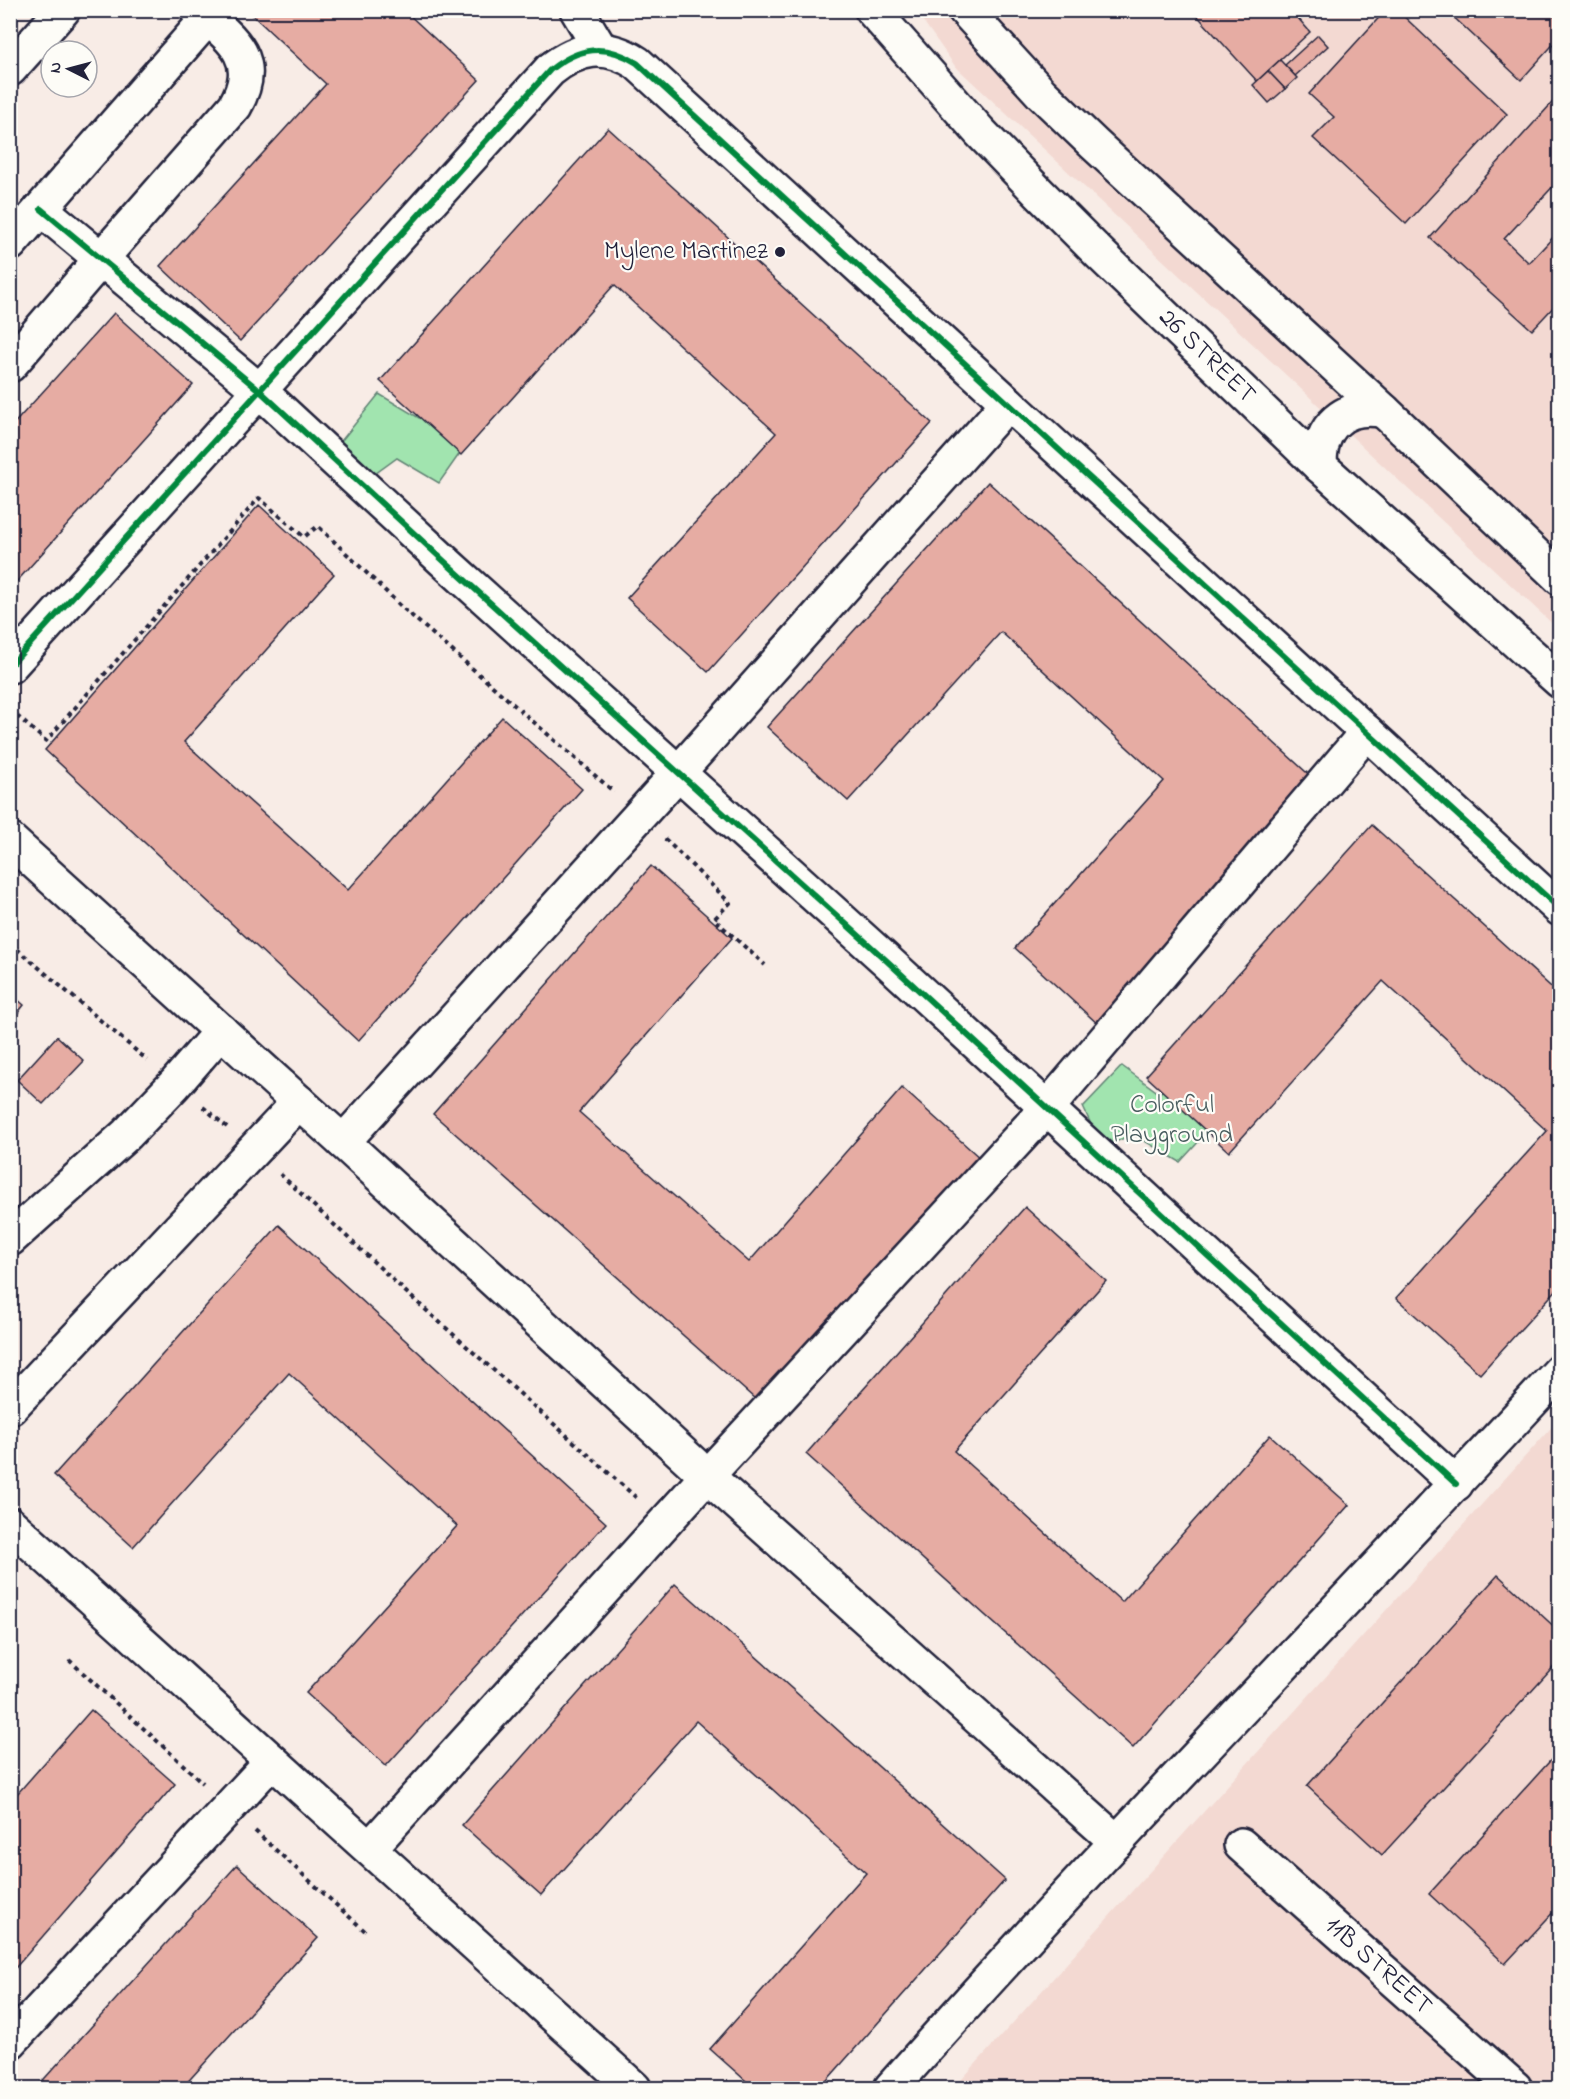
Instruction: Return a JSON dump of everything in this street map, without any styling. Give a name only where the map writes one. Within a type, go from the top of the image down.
[{"type":"street","points":[[10,69],[63,10]]},
{"type":"street","points":[[577,10],[601,50]]},
{"type":"street","name":"26 STREET","points":[[872,10],[929,76],[1039,194],[1320,466],[1560,681]]},
{"type":"street","points":[[965,10],[1042,94],[1094,144],[1384,411],[1560,578]]},
{"type":"street","points":[[10,244],[202,15],[236,43],[243,58],[246,75],[243,91],[235,106],[10,365]]},
{"type":"street","points":[[10,666],[550,70],[565,58],[582,51],[601,50],[620,54],[637,63],[1560,909]]},
{"type":"street","points":[[41,209],[260,391],[887,961],[1456,1484]]},
{"type":"street","points":[[343,1142],[678,773],[1008,403]]},
{"type":"street","points":[[1320,466],[1319,452],[1323,438],[1331,425],[1342,416],[1356,410],[1370,408],[1384,411]]},
{"type":"street","points":[[370,1848],[664,1523],[1047,1108],[1367,732]]},
{"type":"street","points":[[10,840],[300,1102],[707,1476],[1117,1842]]},
{"type":"street","points":[[10,1239],[127,1134],[175,1084],[220,1031]]},
{"type":"street","points":[[10,1408],[300,1102]]},
{"type":"street","points":[[891,2088],[1117,1842],[1560,1371]]},
{"type":"street","points":[[10,1524],[634,2088]]},
{"type":"street","points":[[10,2042],[272,1761]]},
{"type":"street","name":"11B STREET","points":[[1242,1845],[1515,2088]]},
{"type":"path","points":[[10,710],[46,741],[259,498],[304,537],[318,526],[404,609],[640,814],[730,903],[714,919],[765,964]]},
{"type":"path","points":[[10,944],[255,1150],[407,1293],[664,1523]]},
{"type":"shaded area","points":[[916,11],[1559,11],[1559,630],[955,66]]},
{"type":"shaded area","points":[[1559,1419],[1559,2088],[954,2088]]},
{"type":"green space","points":[[379,394],[419,418],[443,410],[472,436],[439,483],[397,458],[372,476],[338,445]]},
{"type":"green space","name":"Colorful Playground","points":[[1122,1066],[1159,1093],[1182,1076],[1214,1125],[1180,1162],[1133,1134],[1102,1148],[1083,1107]]},
{"type":"building","points":[[247,10],[404,10],[479,80],[240,341],[160,266],[326,84]]},
{"type":"building","points":[[1192,10],[1291,10],[1310,32],[1257,81]]},
{"type":"building","points":[[1386,10],[1397,10],[1507,114],[1406,224],[1313,138],[1334,117],[1309,94]]},
{"type":"building","points":[[1446,10],[1547,10],[1560,22],[1560,37],[1521,80]]},
{"type":"building","points":[[1318,35],[1328,46],[1295,76],[1285,65]]},
{"type":"building","points":[[1280,60],[1297,78],[1285,89],[1268,71]]},
{"type":"building","points":[[1268,71],[1285,89],[1269,103],[1253,85]]},
{"type":"building","points":[[1560,94],[1560,179],[1504,239],[1529,263],[1560,230],[1560,300],[1532,330],[1430,238]]},
{"type":"building","points":[[608,128],[932,423],[708,672],[627,598],[776,433],[614,285],[461,455],[380,381]]},
{"type":"building","points":[[114,313],[193,385],[10,589],[10,428]]},
{"type":"building","points":[[988,482],[1317,782],[1099,1025],[1015,948],[1164,781],[1001,632],[848,801],[767,727]]},
{"type":"building","points":[[259,505],[334,574],[184,742],[348,890],[502,717],[582,789],[358,1041],[45,750]]},
{"type":"building","points":[[1372,825],[1560,995],[1560,1286],[1480,1374],[1396,1298],[1547,1131],[1383,981],[1229,1152],[1146,1076]]},
{"type":"building","points":[[651,866],[732,938],[579,1112],[749,1262],[902,1088],[981,1159],[763,1406],[433,1114]]},
{"type":"building","points":[[10,993],[24,1005],[10,1023]]},
{"type":"building","points":[[57,1036],[84,1061],[43,1104],[17,1080]]},
{"type":"building","points":[[1025,1207],[1106,1281],[954,1451],[1122,1602],[1270,1435],[1349,1505],[1133,1748],[806,1454]]},
{"type":"building","points":[[279,1225],[606,1523],[386,1766],[306,1693],[457,1526],[289,1373],[133,1547],[54,1475]]},
{"type":"building","points":[[1498,1575],[1560,1632],[1560,1660],[1382,1855],[1307,1786]]},
{"type":"building","points":[[675,1584],[1005,1880],[820,2088],[754,2088],[710,2049],[866,1873],[696,1721],[541,1895],[462,1825]]},
{"type":"building","points":[[91,1710],[175,1784],[10,1974],[10,1802]]},
{"type":"building","points":[[1560,1750],[1560,1905],[1505,1964],[1429,1894]]},
{"type":"building","points":[[237,1865],[318,1938],[182,2088],[36,2088]]},
{"type":"cycle path","points":[[10,666],[550,70],[571,56],[592,50],[603,50],[614,52],[637,63],[1560,909]]},
{"type":"cycle path","points":[[41,209],[260,391],[445,562],[887,961],[1456,1484]]},
{"type":"place","name":"Mylene Martinez","points":[[780,252]]}]
